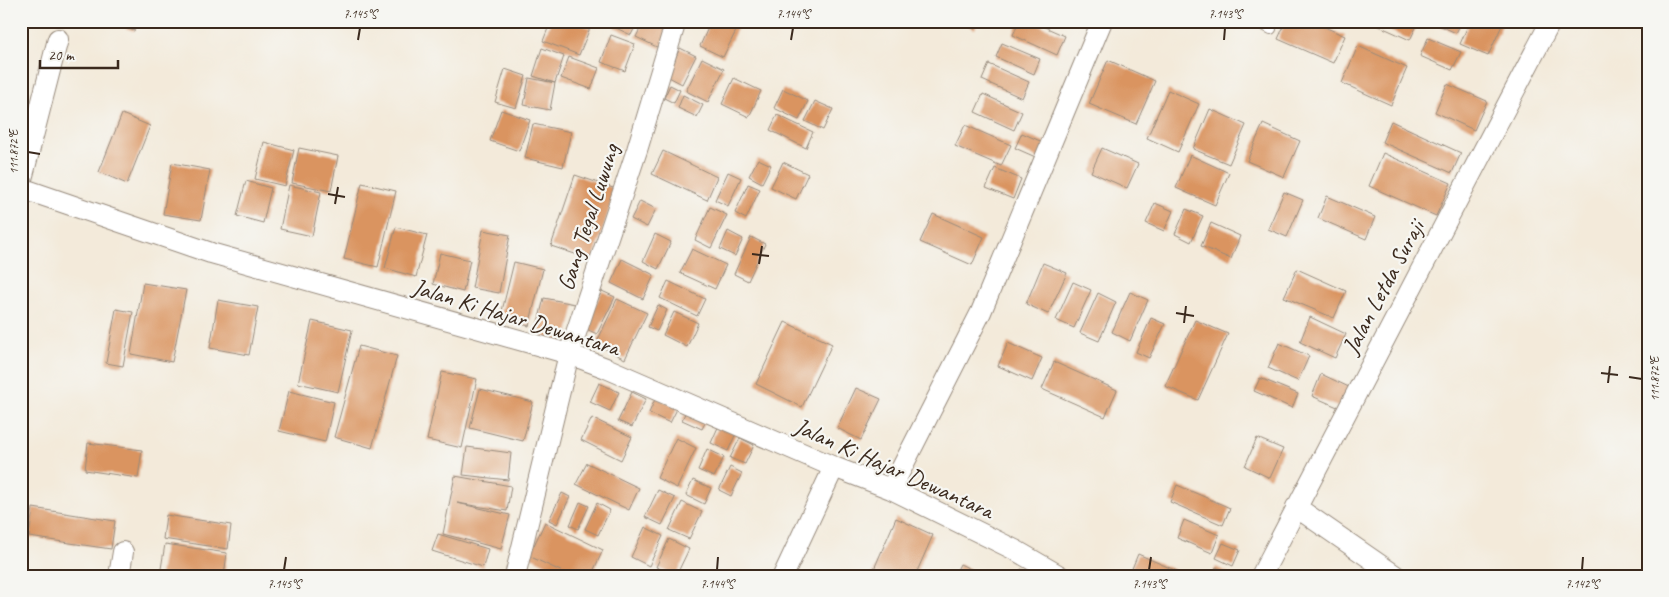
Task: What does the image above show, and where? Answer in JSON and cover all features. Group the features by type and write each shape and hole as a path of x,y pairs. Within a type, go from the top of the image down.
{"street":[{"name":"Gang Tegal Luwung","path":"515,576 569,354 638,150 676,21"},
{"path":"891,489 981,312 1102,21"},
{"name":"Jalan Letda Suraji","path":"1261,576 1551,21"},
{"path":"21,183 58,39"},
{"name":"Jalan Ki Hajar Dewantara","path":"21,188 211,252 569,354 834,467 891,489 1015,550 1060,576"},
{"path":"783,576 834,467"},
{"path":"1296,507 1396,576"},
{"path":"120,576 123,552"}],"lane":[{"path":"1256,21 1271,29"}],"building":[{"path":"105,21 137,21 134,31"},
{"path":"551,21 572,21 590,28 579,55 543,41"},
{"path":"616,21 638,21 631,35 614,27"},
{"path":"644,21 674,21 661,49 636,37"},
{"path":"711,21 731,21 739,25 723,57 700,46"},
{"path":"958,21 978,21 975,29"},
{"path":"1019,21 1031,21 1065,36 1057,55 1013,35"},
{"path":"1286,21 1311,21 1345,36 1333,63 1278,39"},
{"path":"1368,21 1419,21 1410,40"},
{"path":"1430,21 1462,21 1456,33"},
{"path":"1470,21 1499,21 1503,23 1488,56 1460,44"},
{"path":"611,35 635,44 625,71 601,62"},
{"path":"1428,38 1461,52 1452,70 1420,56"},
{"path":"1002,43 1040,59 1034,74 996,57"},
{"path":"1358,46 1407,68 1391,105 1342,83"},
{"path":"542,48 564,56 555,83 533,76"},
{"path":"680,48 696,56 682,84 667,76"},
{"path":"569,57 599,68 591,89 561,78"},
{"path":"702,58 724,69 708,102 686,91"},
{"path":"1108,60 1155,81 1136,124 1089,104"},
{"path":"989,64 1029,82 1022,98 982,80"},
{"path":"505,69 526,76 516,108 495,102"},
{"path":"529,78 555,83 550,110 524,105"},
{"path":"734,78 761,91 749,117 722,104"},
{"path":"1447,84 1487,101 1474,130 1435,112"},
{"path":"670,85 680,90 674,103 664,98"},
{"path":"783,89 808,101 799,120 774,108"},
{"path":"1168,90 1199,104 1178,152 1147,138"},
{"path":"983,94 1022,112 1014,130 975,112"},
{"path":"683,95 703,105 697,117 678,108"},
{"path":"815,101 833,109 823,130 805,121"},
{"path":"1210,109 1246,125 1229,164 1193,149"},
{"path":"501,110 530,120 519,151 490,141"},
{"path":"122,114 150,126 127,184 99,172"},
{"path":"777,115 813,132 806,148 770,130"},
{"path":"1391,121 1461,153 1452,173 1382,142"},
{"path":"533,124 571,132 563,167 525,158"},
{"path":"1263,124 1300,141 1284,177 1247,161"},
{"path":"965,125 1011,145 1001,166 955,146"},
{"path":"1022,133 1047,144 1040,159 1015,148"},
{"path":"264,142 294,150 285,186 255,179"},
{"path":"299,148 338,156 331,191 292,183"},
{"path":"1102,148 1138,164 1127,188 1091,172"},
{"path":"663,151 717,177 707,200 652,174"},
{"path":"1383,153 1451,183 1436,216 1369,186"},
{"path":"1190,155 1229,173 1215,205 1176,188"},
{"path":"758,159 771,165 762,183 749,176"},
{"path":"783,162 808,174 796,199 771,187"},
{"path":"172,163 210,170 201,220 163,214"},
{"path":"995,168 1021,179 1013,199 986,188"},
{"path":"728,172 741,178 728,206 715,200"},
{"path":"575,175 616,189 593,260 551,246"},
{"path":"246,181 271,188 263,223 237,216"},
{"path":"362,183 396,191 378,267 344,259"},
{"path":"748,184 760,189 746,219 735,213"},
{"path":"289,185 321,192 312,236 280,229"},
{"path":"1284,192 1303,200 1287,237 1268,229"},
{"path":"1327,196 1375,217 1366,239 1318,218"},
{"path":"640,201 656,209 647,227 631,219"},
{"path":"1155,203 1173,211 1164,231 1146,223"},
{"path":"710,207 727,215 711,248 695,240"},
{"path":"1186,209 1203,216 1191,242 1175,234"},
{"path":"933,214 984,237 972,265 920,242"},
{"path":"1211,223 1240,236 1231,259 1201,246"},
{"path":"396,227 427,235 416,277 385,268"},
{"path":"483,230 510,235 499,293 472,288"},
{"path":"728,231 743,239 735,256 720,249"},
{"path":"655,234 671,242 658,269 643,261"},
{"path":"751,237 765,244 748,281 734,274"},
{"path":"692,249 726,265 715,289 680,273"},
{"path":"440,253 470,260 463,292 433,284"},
{"path":"622,259 654,275 643,299 611,283"},
{"path":"514,262 543,269 529,326 500,319"},
{"path":"1043,263 1067,273 1048,314 1026,304"},
{"path":"1297,269 1346,291 1334,318 1284,297"},
{"path":"668,281 705,299 697,316 660,298"},
{"path":"1073,282 1091,290 1074,328 1056,320"},
{"path":"143,283 186,290 172,362 131,354"},
{"path":"602,291 615,297 597,334 584,328"},
{"path":"1130,292 1148,300 1130,341 1112,332"},
{"path":"1098,293 1116,302 1099,341 1080,333"},
{"path":"544,298 575,304 566,342 535,335"},
{"path":"617,299 647,313 625,359 596,344"},
{"path":"218,300 258,307 249,355 210,348"},
{"path":"658,305 667,310 657,331 648,327"},
{"path":"116,309 133,312 123,366 106,363"},
{"path":"674,312 698,323 687,347 663,335"},
{"path":"1310,317 1346,334 1335,358 1300,342"},
{"path":"1151,318 1165,324 1149,358 1136,352"},
{"path":"1195,320 1228,334 1198,400 1165,386"},
{"path":"312,321 352,330 338,392 298,383"},
{"path":"785,322 832,344 802,407 756,384"},
{"path":"1008,343 1042,358 1032,381 998,366"},
{"path":"1279,343 1309,356 1298,381 1268,368"},
{"path":"359,346 397,356 372,448 334,437"},
{"path":"1054,362 1117,390 1105,417 1042,389"},
{"path":"442,372 477,379 462,448 427,440"},
{"path":"1321,374 1351,388 1342,409 1312,396"},
{"path":"1260,378 1298,394 1292,408 1254,391"},
{"path":"599,383 619,392 610,411 590,402"},
{"path":"856,388 881,399 861,440 837,428"},
{"path":"480,389 533,402 523,441 470,428"},
{"path":"289,391 334,402 325,442 279,431"},
{"path":"632,392 646,399 632,427 618,421"},
{"path":"656,397 678,407 670,423 649,413"},
{"path":"686,411 706,421 702,429 682,420"},
{"path":"592,418 632,437 621,460 581,440"},
{"path":"719,425 736,433 728,451 711,443"},
{"path":"676,438 696,448 677,488 657,478"},
{"path":"740,438 754,445 745,464 730,458"},
{"path":"1257,438 1283,449 1270,478 1245,466"},
{"path":"88,443 142,450 138,478 85,470"},
{"path":"467,447 511,453 508,480 463,475"},
{"path":"707,449 724,457 714,477 698,470"},
{"path":"587,463 639,488 629,510 576,484"},
{"path":"730,467 742,473 731,496 719,490"},
{"path":"455,476 511,486 507,511 457,503 510,515 501,549 443,534"},
{"path":"693,480 711,488 704,504 686,495"},
{"path":"1177,485 1230,508 1223,525 1170,502"},
{"path":"658,490 675,498 662,525 645,517"},
{"path":"562,493 570,497 557,524 549,520"},
{"path":"580,502 589,506 578,529 570,525"},
{"path":"682,502 702,512 689,539 669,530"},
{"path":"597,503 610,510 598,535 585,529"},
{"path":"33,508 115,521 111,549 29,537"},
{"path":"166,515 231,525 228,549 163,539"},
{"path":"896,518 933,535 915,576 871,576"},
{"path":"1184,520 1219,535 1212,553 1177,538"},
{"path":"545,522 603,550 591,576 571,576 529,556"},
{"path":"645,527 663,536 649,566 631,557"},
{"path":"438,534 488,549 483,567 432,551"},
{"path":"669,539 689,549 676,576 656,567"},
{"path":"1223,543 1240,550 1233,566 1216,558"},
{"path":"165,544 227,553 224,576 160,575"},
{"path":"1138,554 1179,572 1177,576 1141,576 1131,571"},
{"path":"960,564 985,576 954,576"},
{"path":"1216,567 1235,576 1212,576"},
{"path":"1021,569 1036,576 1018,576"}]}
